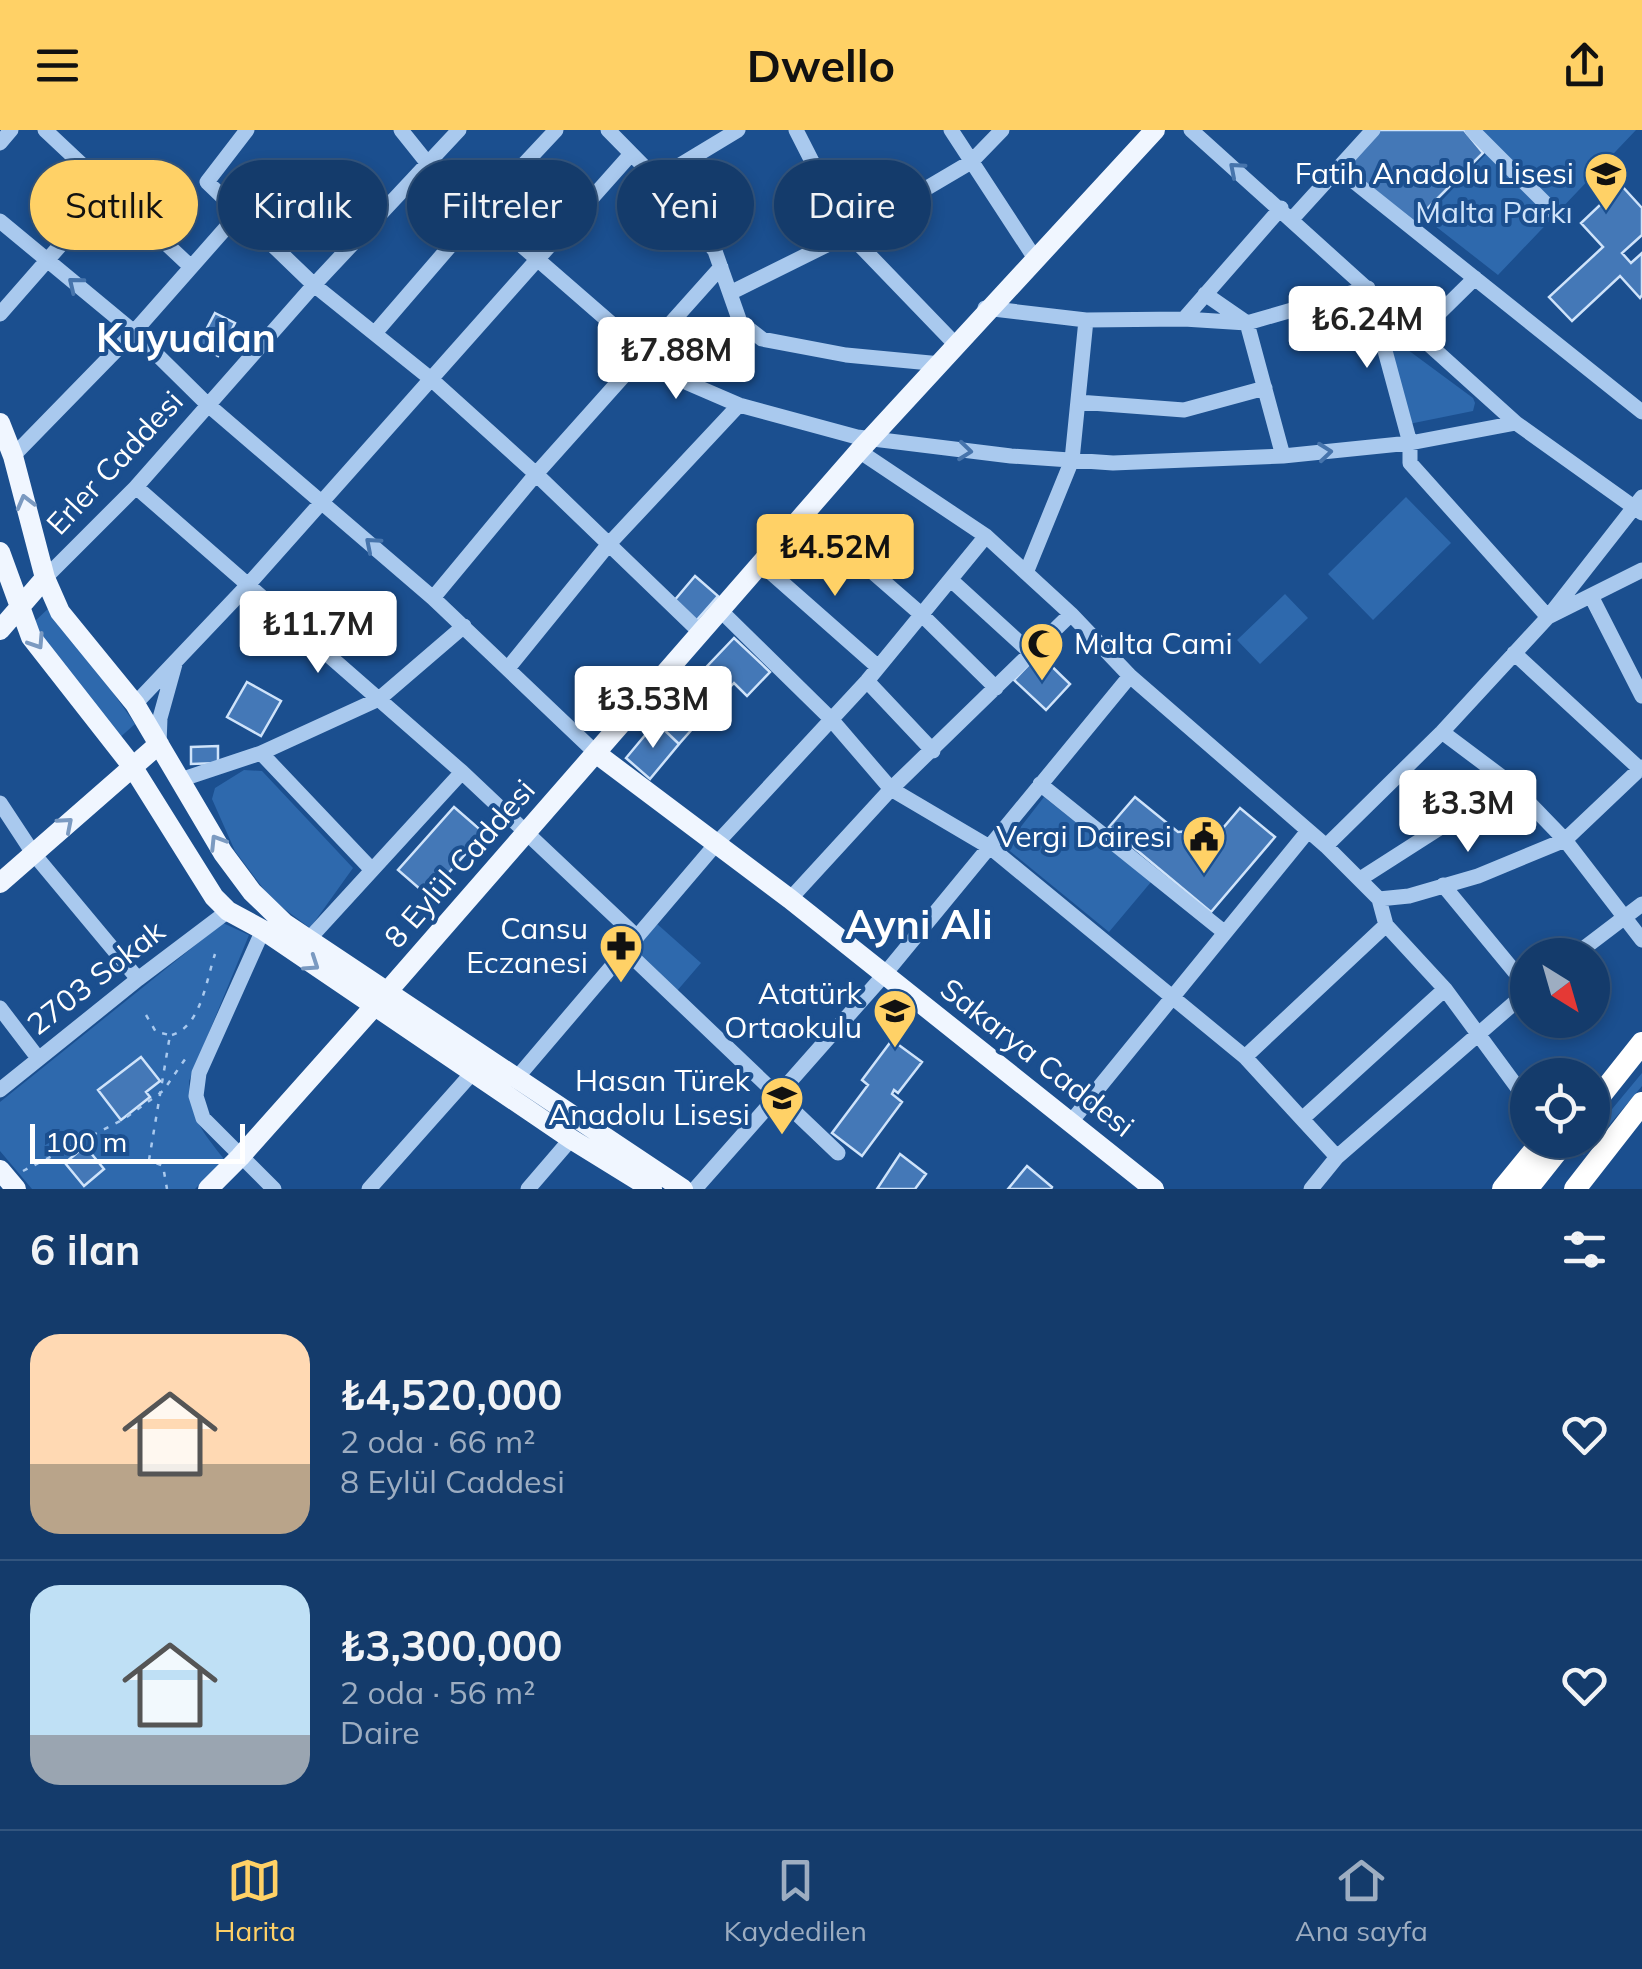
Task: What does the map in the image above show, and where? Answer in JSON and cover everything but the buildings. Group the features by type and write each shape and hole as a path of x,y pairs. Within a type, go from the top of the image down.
{"highway":[{"path":"1610,1070 1642,1042"},
{"path":"1610,1083 1642,1042"},
{"path":"1575,1189 1638,1109"},
{"path":"1589,1189 1638,1109"},
{"path":"1503,1189 1528,1158"},
{"path":"1527,1189 1552,1158"}],"main road":[{"path":"1033,255 1141,130"},
{"name":"8 Eylül Caddesi","path":"208,1189 697,630 720,611 861,443 1033,255 1155,130"},
{"path":"0,424 13,456 45,578 60,612 135,704 223,853 252,892 284,923 309,938 376,996 474,1071 652,1189"},
{"path":"697,630 861,443"},
{"path":"0,552 31,638 132,766 214,897 228,912 516,1080 683,1189"},
{"path":"0,630 45,578"},
{"path":"0,883 159,744"},
{"name":"Sakarya Caddesi","path":"593,751 790,899 1154,1189"},
{"path":"228,912 252,892"},
{"path":"198,1189 237,1154"}],"street":[{"path":"0,143 11,130"},
{"path":"44,130 75,160"},
{"path":"401,130 426,160"},
{"name":"Erler Caddesi","path":"432,160 458,130"},
{"path":"528,160 556,130"},
{"path":"608,130 638,160"},
{"path":"688,160 738,130"},
{"path":"796,130 811,160"},
{"path":"951,130 1033,255"},
{"path":"931,186 972,162 1002,130"},
{"path":"1191,130 1516,423 1639,505 1548,617 1442,732 1326,846"},
{"path":"1184,319 1286,213 1374,130"},
{"path":"1472,130 1558,216"},
{"path":"222,160 240,133"},
{"path":"135,704 248,585 632,154"},
{"path":"218,166 207,182 218,192"},
{"path":"1338,168 1642,412"},
{"name":"Erler Caddesi","path":"45,578 136,487 314,284 407,187"},
{"path":"0,222 134,332 207,404 433,598 593,751"},
{"path":"13,456 134,332 218,236"},
{"path":"0,314 57,250"},
{"path":"174,250 192,266"},
{"path":"279,250 536,474 697,630"},
{"path":"374,333 447,250"},
{"path":"528,250 644,352 688,383 740,405 861,443 1112,463 1283,456 1410,443 1516,423"},
{"path":"713,250 740,322 762,338 846,355 935,363"},
{"path":"730,293 817,250"},
{"path":"864,250 954,343"},
{"path":"433,598 536,474 721,267"},
{"path":"1418,334 1474,278"},
{"path":"985,308 1086,320 1247,323 1368,288"},
{"path":"1368,288 1410,443 1410,463 1548,617"},
{"path":"1205,294 1247,323 1283,456"},
{"path":"1026,573 1072,460 1086,320"},
{"path":"1078,402 1184,410 1265,388"},
{"path":"509,667 608,545 740,405"},
{"path":"861,443 986,536 1130,676 1326,846 1380,899 1386,926 1445,989 1510,1078"},
{"path":"136,487 462,772 637,937"},
{"path":"805,512 922,615 996,688"},
{"path":"516,1080 716,844 866,681 986,536"},
{"path":"761,564 878,667"},
{"path":"1548,617 1642,570"},
{"path":"950,580 1031,653"},
{"path":"1590,596 1642,696"},
{"path":"720,611 830,718 891,790 991,848 1245,1058 1337,1157"},
{"path":"790,899 891,790 1070,614"},
{"path":"180,780 261,753 379,699 464,626"},
{"path":"1380,899 1409,896 1478,876 1565,840 1641,768 1514,654"},
{"path":"159,744 160,718 176,660"},
{"path":"695,1189 884,975 1130,676"},
{"path":"866,681 933,751"},
{"path":"1442,732 1510,783 1565,840 1642,940"},
{"path":"261,753 372,870"},
{"path":"309,938 462,772"},
{"path":"1360,880 1510,783"},
{"path":"1040,784 1224,932"},
{"path":"0,803 34,852 138,979"},
{"path":"1070,1123 1308,831"},
{"path":"1443,885 1510,967"},
{"path":"1598,938 1642,904"},
{"name":"2703 Sokak","path":"0,1090 228,912"},
{"path":"1245,1058 1386,926"},
{"path":"262,930 199,1073 196,1096 203,1118 274,1189"},
{"path":"625,950 838,1154"},
{"path":"1302,1119 1445,989"},
{"path":"1311,1189 1337,1157 1510,1005"},
{"path":"0,1008 38,1058"},
{"path":"369,1189 474,1071"},
{"path":"528,1189 572,1139"}],"path":[{"path":"146,1015 156,1032 170,1035 183,1031 196,1014 215,954"},
{"path":"167,1189 163,1166 149,1160 170,1035"},
{"path":"8,1180 124,1119 163,1091 186,1054 207,1056"}],"green space":[{"name":"Malta Parkı","path":"1469,130 1636,130 1498,275 1425,218 1487,153"},
{"path":"1366,319 1473,398 1473,411 1404,425"},
{"path":"1406,497 1451,543 1373,620 1328,574"},
{"path":"1285,594 1308,618 1260,664 1237,640"},
{"path":"52,605 135,724 117,740 33,623"},
{"path":"244,770 262,771 353,868 310,928 271,899 235,851 212,799 215,788"},
{"path":"1044,797 1151,882 1109,932 1005,847"},
{"path":"223,923 249,935 189,1081 199,1123 224,1159 195,1189 32,1189 0,1151 0,1102"},
{"path":"656,923 701,963 676,992 635,953 639,942"},
{"path":"1642,1073 1642,1086 1610,1124 1610,1112"}],"place":[{"name":"Fatih Anadolu Lisesi","path":"1606,212"},
{"name":"Malta Cami","path":"1042,682"},
{"name":"Vergi Dairesi","path":"1204,875"},
{"name":"Cansu Eczanesi","path":"621,984"},
{"name":"Atatürk Ortaokulu","path":"895,1049"},
{"name":"Hasan Türek Anadolu Lisesi","path":"782,1136"}],"district":[{"name":"Kuyualan","path":"186,338"},
{"name":"Ayni Ali","path":"919,925"}]}
